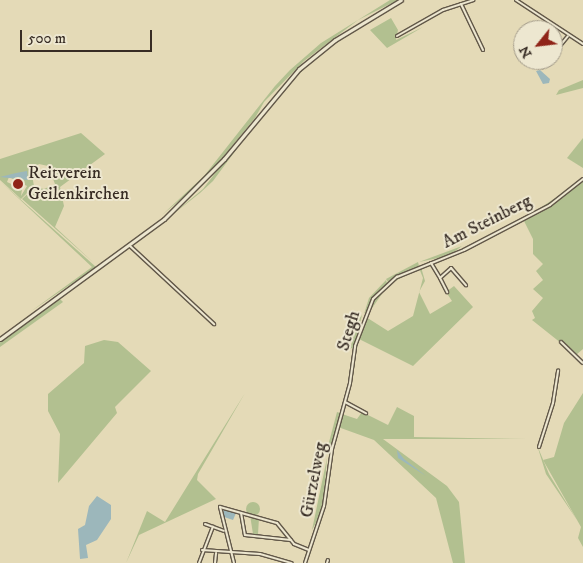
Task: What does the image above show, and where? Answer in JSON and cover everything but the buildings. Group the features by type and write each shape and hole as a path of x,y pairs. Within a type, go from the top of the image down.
{"main road":[{"path":"0,339 129,245 198,188 306,62 401,0"}],"street":[{"path":"397,36 461,4 473,0"},
{"path":"516,0 568,36 583,44"},
{"path":"461,4 483,50"},
{"path":"563,42 568,36"},
{"name":"Am Steinberg","path":"397,277 550,205 583,178"},
{"path":"129,245 214,324"},
{"path":"431,262 447,292"},
{"path":"440,278 451,268 466,285"},
{"name":"Stegh","path":"336,429 345,402 362,322 373,299 397,277"},
{"path":"561,342 583,363"},
{"path":"539,447 553,403 558,370"},
{"path":"345,402 366,413"},
{"name":"Gürzelweg","path":"306,563 324,506 336,429"},
{"path":"234,563 224,531 220,507 277,523 291,540 309,550"},
{"path":"241,513 245,535 291,540"},
{"path":"205,524 224,531"},
{"path":"199,563 202,550 213,527"},
{"path":"202,550 216,553 263,555 292,563"},
{"path":"215,563 216,553"}],"green space":[{"path":"390,0 398,0 358,20 304,61 264,102 255,118 206,178 162,215 204,176 275,86 290,70 321,43"},
{"path":"391,18 398,30 396,40 423,27 387,48 370,30"},
{"path":"308,65 273,100 213,181 167,219 203,189 278,91"},
{"path":"583,80 583,88 556,95 559,90"},
{"path":"81,133 105,154 60,187 64,206 55,227 95,264 22,199 35,187 44,189 55,184 48,166 39,164 31,170 34,186 21,199 0,180 0,159","holes":["9,177 27,186 21,196 22,189 7,182"]},
{"path":"583,138 583,168 567,158"},
{"path":"583,180 583,349 576,355 532,320 535,318 532,311 543,298 533,289 543,280 536,271 543,264 533,254 533,239 523,219"},
{"path":"0,181 96,267 34,313 77,280 30,312 92,267"},
{"path":"462,246 454,252 462,250 448,256 419,262"},
{"path":"418,262 419,266 388,282 386,279"},
{"path":"421,267 425,281 420,291 423,278 419,268 391,283 396,279"},
{"path":"386,280 387,283 364,314 369,298"},
{"path":"454,286 473,307 413,366 359,339 353,366 354,352 366,317 388,331 413,316 419,292 430,314 452,301 446,292"},
{"path":"386,288 366,317 377,296"},
{"path":"59,298 63,302 0,347 0,340"},
{"path":"362,315 354,347 350,349 358,320"},
{"path":"104,340 118,342 151,371 115,407 117,413 58,483 60,434 48,411 48,394 84,363 85,346"},
{"path":"245,393 198,474 197,480 216,499 139,535 126,563 147,511 165,522"},
{"path":"583,393 583,547 578,538 581,527 543,460 554,457 564,423"},
{"path":"397,407 414,416 414,437 527,439 383,439 447,486 459,502 465,563 453,563 436,498 374,440 338,427 342,414 357,419 362,412 388,425"},
{"path":"337,412 340,413 329,457 328,446"},
{"path":"537,445 549,474 577,520 546,474"},
{"path":"327,458 323,508 315,531 319,517 312,530"},
{"path":"253,502 258,504 260,509 258,514 253,516 248,514 246,509 248,504"},
{"path":"250,515 259,518 258,534 253,534"}],"water":[{"path":"540,70 550,79 549,83 543,84 536,71"},
{"path":"27,171 28,180 0,177 16,173"},
{"path":"397,450 404,459 426,476 398,458"},
{"path":"97,496 111,505 111,519 97,540 86,545 88,558 80,559 78,529 85,525 89,506"},
{"path":"223,510 236,513 233,520 224,517"}],"place":[{"name":"Reitverein Geilenkirchen","path":"18,184"}]}
